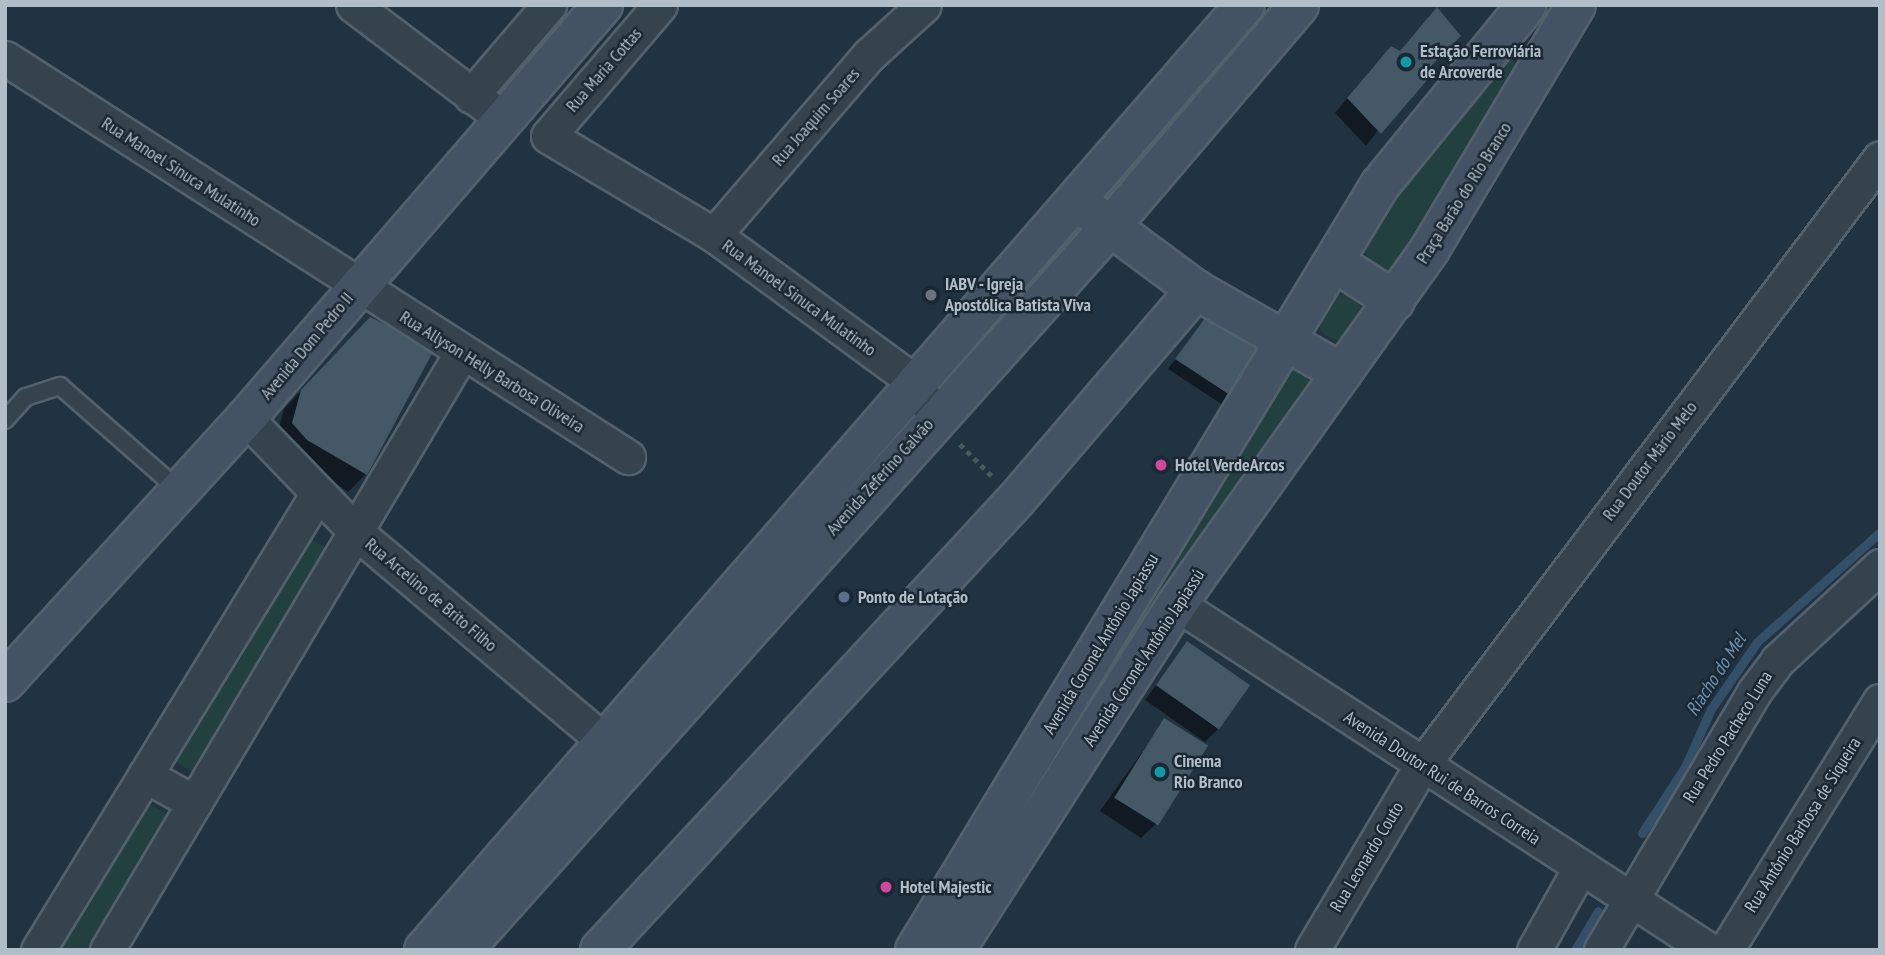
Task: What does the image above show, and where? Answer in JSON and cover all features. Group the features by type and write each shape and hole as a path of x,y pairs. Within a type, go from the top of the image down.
{"street":[{"path":"353,5 504,119"},
{"path":"471,96 549,5"},
{"name":"Avenida Dom Pedro II","path":"5,682 246,418 603,5"},
{"name":"Rua Maria Cottas","path":"548,135 660,5"},
{"name":"Rua Joaquim Soares","path":"714,235 869,55 924,5"},
{"name":"Avenida Zeferino Galvão","path":"463,950 614,750 916,383 1074,196 1245,5"},
{"name":"Avenida Zeferino Galvão","path":"424,950 934,417 1108,229 1298,5"},
{"path":"1287,339 1408,144 1527,5"},
{"name":"Praça Barão do Rio Branco","path":"1342,373 1395,301 1539,72 1576,5"},
{"path":"1496,39 1526,44 1539,72"},
{"name":"Rua Manoel Sinuca Mulatinho","path":"5,58 357,287"},
{"name":"Rua Manoel Sinuca Mulatinho","path":"548,135 714,235 916,383 934,417"},
{"name":"Rua Doutor Mário Melo","path":"1422,765 1880,158"},
{"path":"1074,196 1108,229 1196,290 1287,339 1342,373"},
{"path":"1336,263 1395,301"},
{"name":"Rua Allyson Helly Barbosa Oliveira","path":"357,287 628,457"},
{"path":"600,950 1016,500 1196,290"},
{"name":"Avenida Coronel Antônio Japiassu","path":"915,950 952,933 1287,339"},
{"path":"107,950 357,533 462,352"},
{"name":"Avenida Coronel Antônio Japiassú","path":"952,933 1177,604 1342,373"},
{"name":"Rua Arcelino de Brito Filho","path":"246,418 357,533 614,750"},
{"path":"38,950 318,493"},
{"name":"Rua Pedro Pacheco Luna","path":"1601,950 1754,691 1795,643 1880,566"},
{"name":"Avenida Doutor Rui de Barros Correia","path":"1177,604 1709,950"},
{"name":"Rua Antônio Barbosa de Siqueira","path":"1726,950 1880,701"},
{"name":"Rua Leonardo Couto","path":"1312,950 1422,765"},
{"path":"145,775 195,803"},
{"path":"1534,950 1580,868"}],"lane":[{"path":"5,420 26,397 60,386 180,491"}],"path":[{"path":"934,417 1016,500"}],"green space":[{"path":"1511,58 1524,71 1405,268 1386,272 1368,265 1363,233 1492,61"},
{"path":"1340,294 1349,295 1356,301 1362,308 1362,326 1356,333 1349,339 1340,340 1331,339 1324,333 1318,326 1317,317 1318,308 1324,301 1331,295"},
{"path":"1284,367 1303,367 1309,382 963,907"},
{"path":"308,537 333,552 198,776 174,761"},
{"path":"146,803 173,817 94,950 56,950"}],"building":[{"name":"Estação Ferroviária de Arcoverde","path":"1437,7 1461,36 1423,74 1429,78 1381,134 1347,98 1391,46 1400,51"},
{"path":"370,317 435,348 367,475 307,440 292,423 301,390"},
{"path":"1205,318 1258,346 1259,357 1233,397 1175,359"},
{"path":"1187,641 1250,685 1219,729 1156,685"},
{"name":"Cinema Rio Branco","path":"1164,718 1208,746 1158,825 1114,798"}],"waterway":[{"name":"Riacho do Mel","path":"1642,833 1685,767 1711,709 1757,642 1880,532"},
{"name":"Riacho do Mel","path":"1575,950 1598,911"}],"place":[{"name":"Estação Ferroviária de Arcoverde","path":"1406,62"},
{"name":"IABV - Igreja Apostólica Batista Viva","path":"931,295"},
{"name":"Hotel VerdeArcos","path":"1161,465"},
{"name":"Ponto de Lotação","path":"844,597"},
{"name":"Cinema Rio Branco","path":"1160,772"},
{"name":"Hotel Majestic","path":"886,887"}]}
